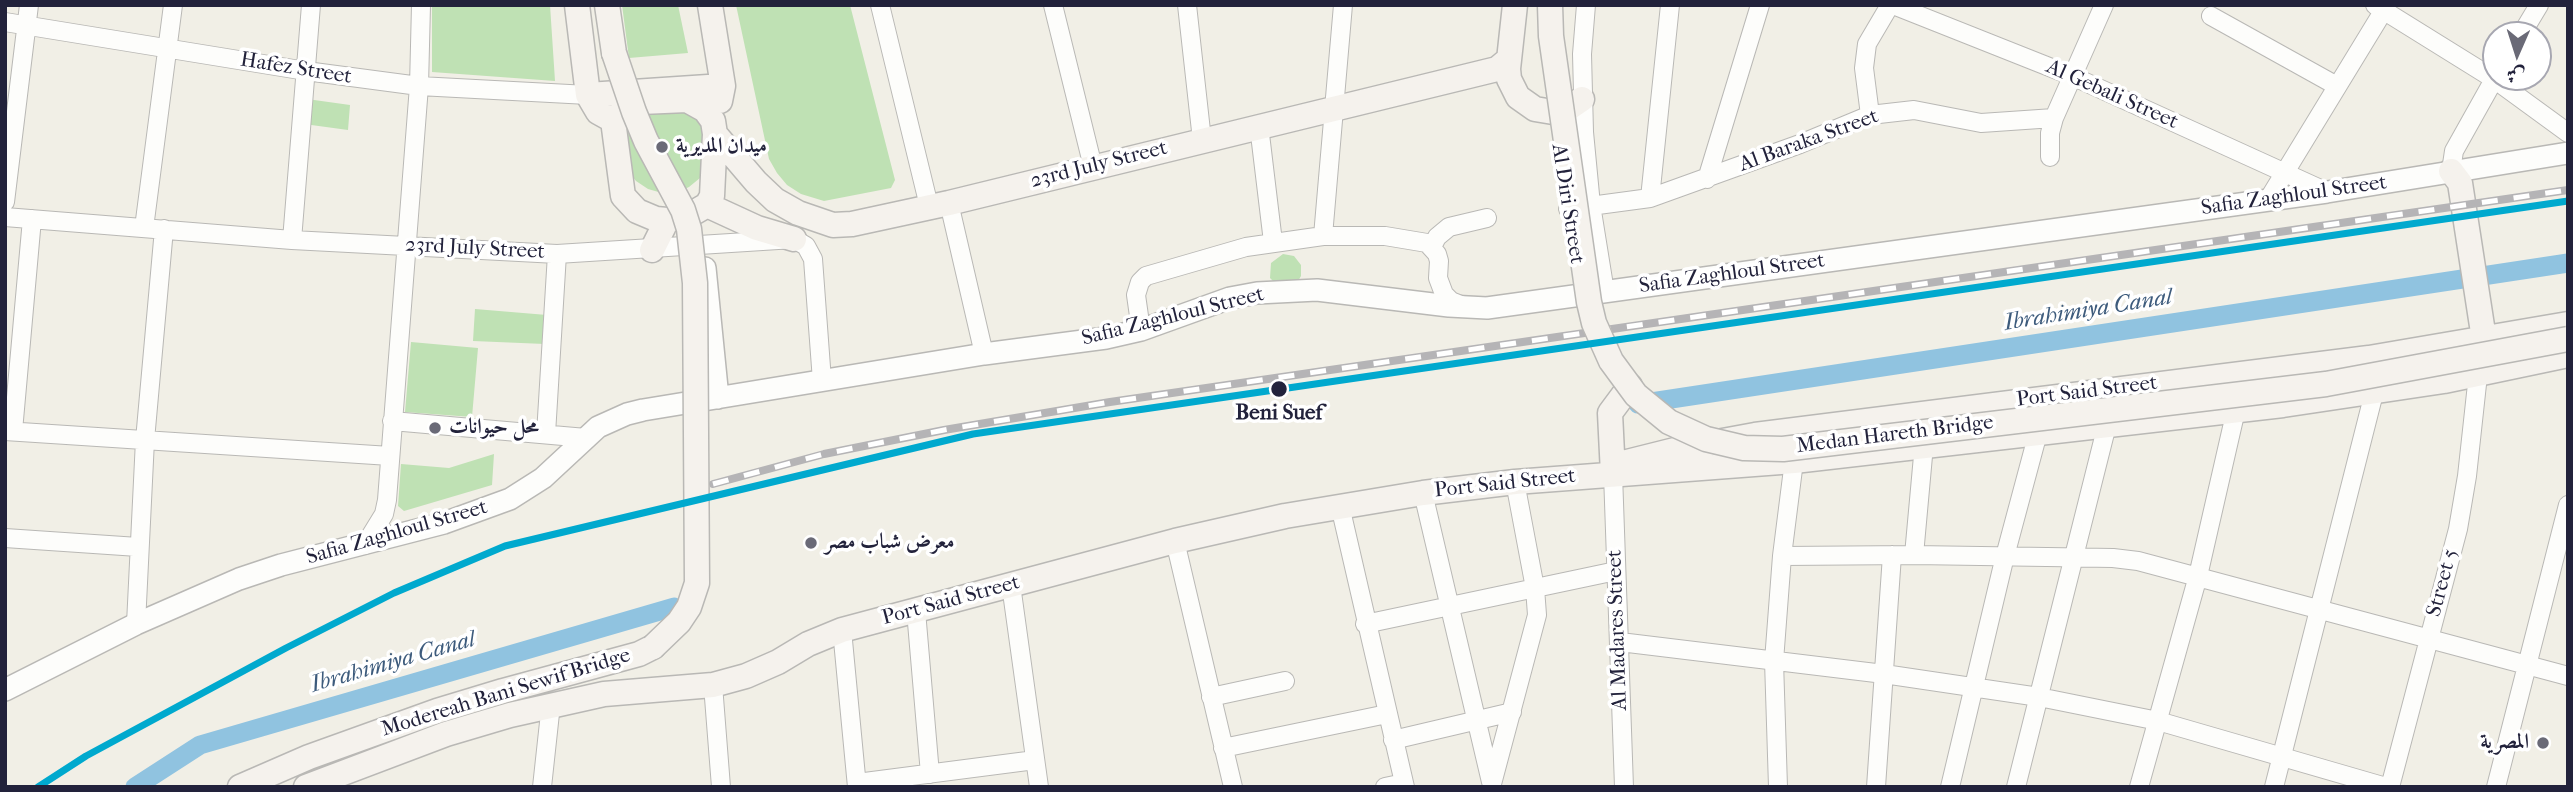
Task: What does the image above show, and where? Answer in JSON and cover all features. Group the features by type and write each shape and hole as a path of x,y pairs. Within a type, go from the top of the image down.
{"main road":[{"path":"577,5 588,95 592,106 598,112 616,122"},
{"name":"Modereah Bani Sewif Bridge","path":"240,787 309,758 438,711 639,654 653,647 679,622 689,607 697,583 695,283 689,229 683,210 634,112 614,53 607,5"},
{"path":"652,250 688,214 712,196 714,128 723,86 710,5"},
{"path":"1516,5 1509,79 1518,97 1535,109 1553,112 1566,110 1582,99"},
{"name":"Medan Hareth Bridge","path":"1550,5 1551,36 1589,302 1598,333 1611,362 1636,396 1669,422 1706,439 1744,448 1783,449 2326,384 2568,339"},
{"name":"23rd July Street","path":"714,128 775,200 810,218 833,225 852,224 1497,69 1509,59"},
{"path":"588,95 723,86"},
{"path":"714,128 705,110 687,100 633,104 626,108 616,122 615,139 623,196 637,211 656,219 688,214 757,228 794,239"},
{"path":"2451,171 2460,183 2484,339"},
{"name":"Port Said Street","path":"306,787 446,734 551,704 604,694 713,685 746,676 842,630 1175,541 1340,506 1515,482 1729,439 2040,397 2289,369 2568,324"},
{"name":"Port Said Street","path":"1612,462 1794,461 2374,393 2478,375 2568,355"},
{"path":"1612,462 1610,413 1630,386"},
{"path":"2038,433 2029,418 2030,410 2040,397"}],"street":[{"path":"5,202 29,5"},
{"path":"144,228 173,5"},
{"path":"292,240 311,5"},
{"path":"365,545 384,514 418,86 421,5"},
{"path":"880,5 984,354"},
{"path":"1052,5 1093,167"},
{"path":"1187,5 1202,140"},
{"path":"1323,236 1343,5"},
{"path":"1586,5 1582,99 1591,205 1605,292"},
{"path":"1650,198 1670,5"},
{"path":"1707,179 1760,5"},
{"path":"1870,115 1864,68 1867,44 1892,5"},
{"name":"Al Gebali Street","path":"1892,5 2072,76 2327,192"},
{"path":"2050,157 2050,133 2054,118 2104,5"},
{"path":"2529,21 2539,5"},
{"path":"2268,200 2382,7 2482,69"},
{"path":"2211,16 2337,86"},
{"name":"Hafez Street","path":"5,22 306,71 418,86 588,95"},
{"path":"2451,171 2454,151 2487,91"},
{"path":"2513,91 2568,133"},
{"name":"Al Baraka Street","path":"1568,209 1650,198 1800,144 1870,115 1914,110 1981,123 2054,118"},
{"name":"Al Diri Street","path":"1553,112 1581,295"},
{"path":"1259,126 1273,242"},
{"name":"Safia Zaghloul Street","path":"5,690 136,624 239,579 281,565 444,523 510,499 543,478 598,427 627,414 984,354 1105,338 1141,330 1230,298 1286,290 1351,293 1467,308 1487,308 2327,192 2568,153"},
{"path":"688,214 694,246 710,399"},
{"name":"23rd July Street","path":"5,217 292,240 556,254 794,239"},
{"path":"1432,247 1437,237 1449,227 1487,218"},
{"path":"32,219 9,431 390,456"},
{"path":"136,624 145,440 164,229"},
{"path":"1141,330 1136,295 1140,282 1146,276 1273,242 1323,236 1385,236 1422,240 1432,247 1439,261 1440,286 1451,301 1467,308"},
{"path":"794,239 806,246 813,259 822,382"},
{"path":"546,434 556,254"},
{"name":"Street 5","path":"2388,787 2463,503 2478,375"},
{"path":"2274,787 2374,393"},
{"path":"2139,787 2198,576 2236,410"},
{"path":"392,421 586,438"},
{"path":"2016,787 2108,425"},
{"path":"1950,787 2005,556 2038,433"},
{"path":"1914,555 1924,445"},
{"path":"1778,787 1774,661 1782,556 1794,461"},
{"name":"Al Madares Street","path":"1612,462 1623,787"},
{"path":"1492,785 1535,628 1535,588 1515,482"},
{"path":"1423,493 1492,785"},
{"path":"2496,787 2527,664 2560,568 2568,505"},
{"path":"1340,506 1404,785 1385,787"},
{"path":"5,538 138,547"},
{"path":"1175,541 1233,787"},
{"path":"1876,787 1892,555"},
{"path":"1782,556 2005,556 2138,561 2568,676"},
{"path":"1366,624 1616,571"},
{"path":"1011,585 1039,787"},
{"path":"916,611 930,774"},
{"path":"842,630 857,785 1035,760"},
{"path":"1620,642 2039,696 2158,721 2388,787"},
{"path":"1211,696 1285,681"},
{"path":"713,685 721,787"},
{"path":"542,787 551,704"},
{"path":"1393,740 1512,712"},
{"path":"1223,748 1387,714"},
{"path":"980,768 983,787"}],"green space":[{"path":"432,5 550,5 555,81 432,72"},
{"path":"622,5 678,5 688,53 629,58"},
{"path":"736,5 850,5 895,180 891,188 824,201 801,194 787,185 769,159"},
{"path":"307,99 350,105 348,130 304,124"},
{"path":"679,108 702,125 707,166 700,178 676,193 648,189 636,181 627,170 624,142 629,128 650,110"},
{"path":"1283,254 1294,256 1301,265 1298,281 1274,282 1270,278 1271,263"},
{"path":"475,309 547,315 545,344 473,341"},
{"path":"411,342 478,348 472,417 405,412"},
{"path":"494,454 492,485 404,511 398,506 401,464 449,468"}],"waterway":[{"name":"Ibrahimiya Canal","path":"1638,404 2568,263"},
{"name":"Ibrahimiya Canal","path":"135,787 200,745 674,607"}],"railway":[{"path":"713,484 824,454 944,430 1110,402 2568,190"}],"transit line":[{"path":"38,787 86,756 286,648 394,593 505,546 973,434 2568,201"}],"place":[{"name":"ميدان المديرية","path":"662,147"},
{"name":"Beni Suef","path":"1279,389"},
{"name":"محل حيوانات","path":"435,428"},
{"name":"معرض شباب مصر","path":"811,543"},
{"name":"المصرية","path":"2543,743"}]}
